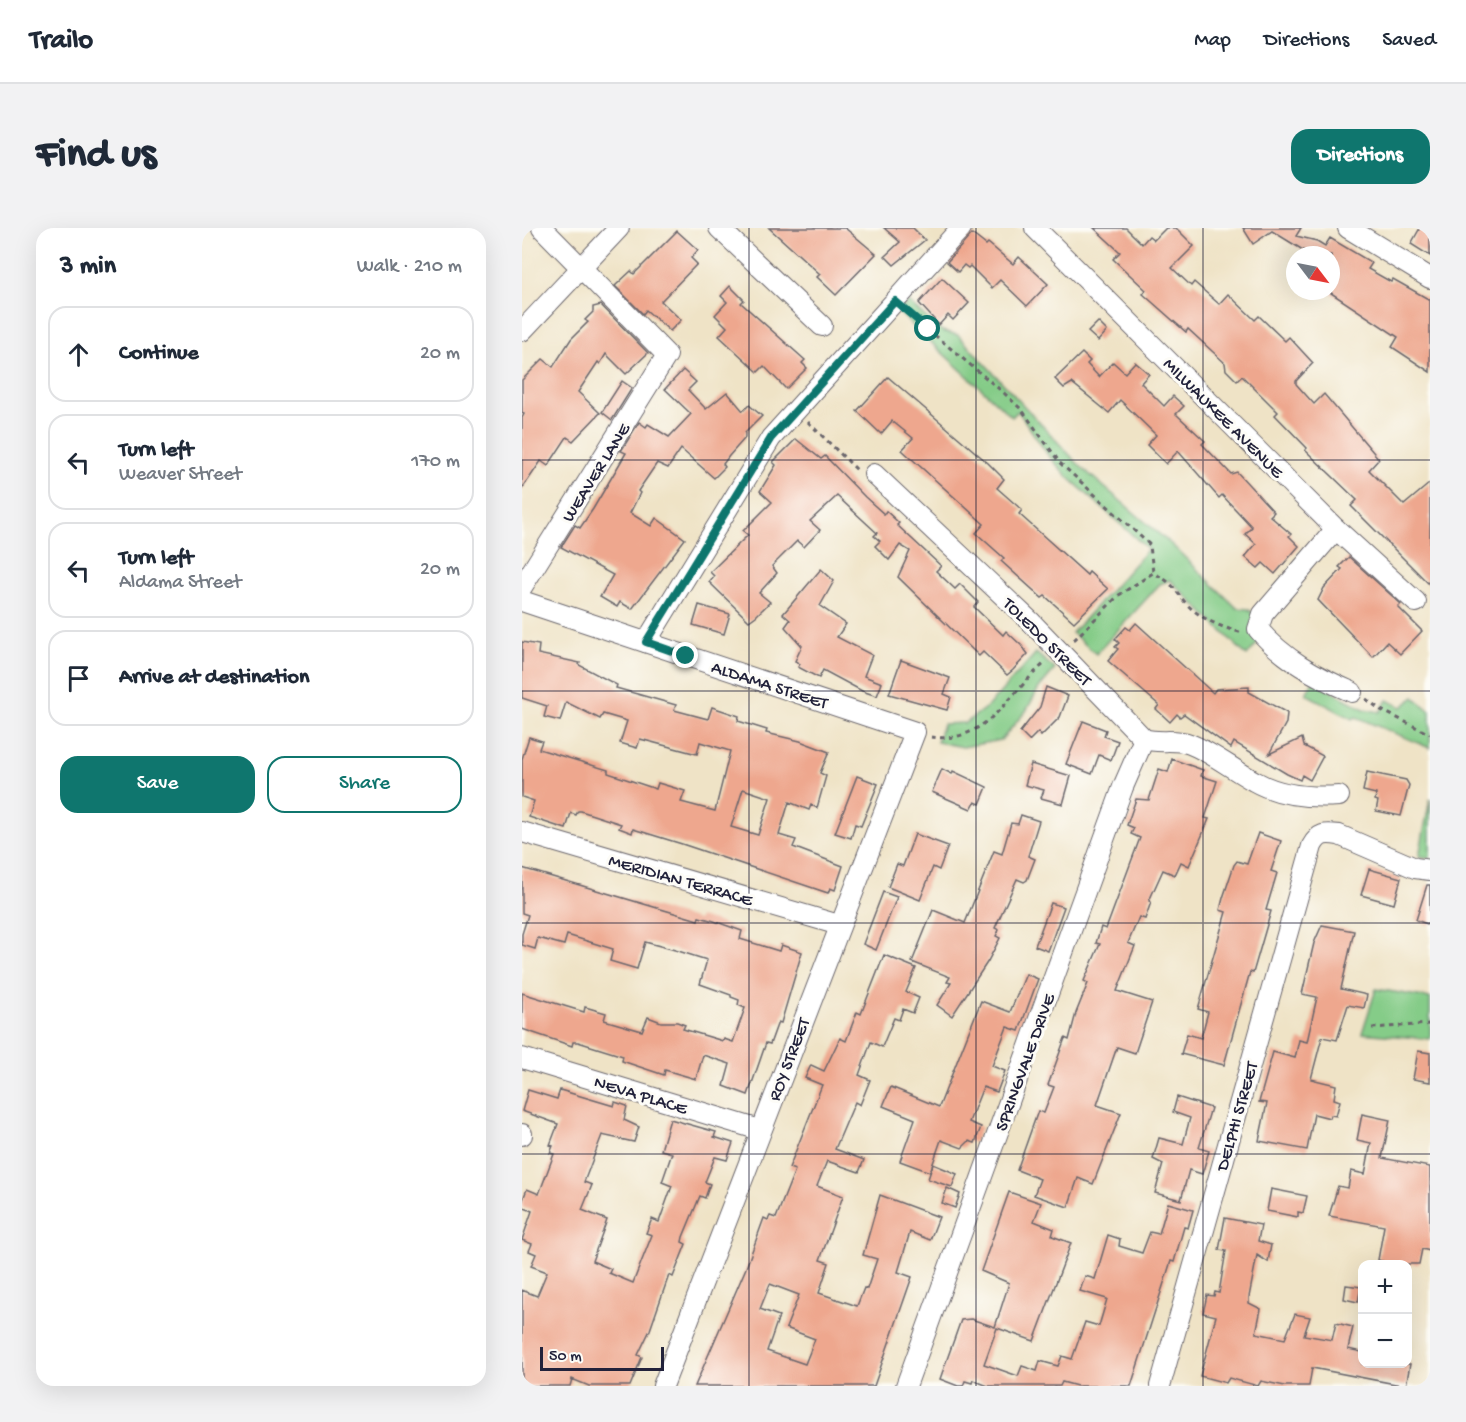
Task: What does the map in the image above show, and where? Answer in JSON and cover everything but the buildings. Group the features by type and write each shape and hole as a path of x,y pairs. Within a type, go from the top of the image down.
{"street":[{"path":"542,228 582,267"},
{"path":"522,331 619,228"},
{"path":"719,228 822,326"},
{"path":"646,642 771,438 961,228"},
{"name":"MILWAUKEE AVENUE","path":"1035,228 1336,529 1416,602"},
{"path":"1348,228 1430,278"},
{"name":"WEAVER LANE","path":"522,587 667,355 653,339 637,328 582,267"},
{"name":"TOLEDO STREET","path":"874,474 1060,652 1144,740"},
{"path":"1336,529 1263,614 1258,630 1270,644 1304,668 1352,692"},
{"name":"ALDAMA STREET","path":"522,601 915,732"},
{"name":"ROY STREET","path":"663,1386 915,732"},
{"path":"1144,740 1188,743 1221,759 1255,782 1276,790 1309,798 1339,796"},
{"name":"SPRINGVALE DRIVE","path":"906,1386 1119,798 1144,740"},
{"name":"MERIDIAN TERRACE","path":"522,832 839,925"},
{"name":"DELPHI STREET","path":"1160,1386 1312,846 1317,837 1326,833 1339,836 1415,868 1430,870"},
{"name":"NEVA PLACE","path":"522,1058 760,1130"}],"path":[{"path":"895,301 1022,410 1060,463 1150,545 1153,573"},
{"path":"795,409 863,476 874,474"},
{"path":"1153,573 1175,585 1184,601 1197,613 1214,623 1245,633 1258,630"},
{"path":"915,732 948,739 985,724 1033,674 1060,652 1119,596 1153,573"},
{"path":"1352,692 1430,734"},
{"path":"1372,1028 1430,1024"}],"green space":[{"path":"908,302 942,331 958,335 1081,467 1172,545 1237,608 1248,609 1254,614 1260,640 1247,656 1170,580 1160,584 1096,654 1072,633 1148,549 1069,478 1048,455 1018,411 1012,417 898,312"},
{"path":"1036,653 1055,669 1039,688 1026,711 1001,740 963,747 937,742 943,724 965,723 988,706"},
{"path":"1313,681 1364,709 1380,712 1387,700 1402,707 1414,697 1430,711 1430,748 1356,717 1352,719 1306,694"},
{"path":"1430,799 1430,858 1419,856"},
{"path":"1376,989 1430,998 1430,1039 1362,1033"}],"route":[{"path":"686,656 646,642 771,438 895,301 928,329"}]}
